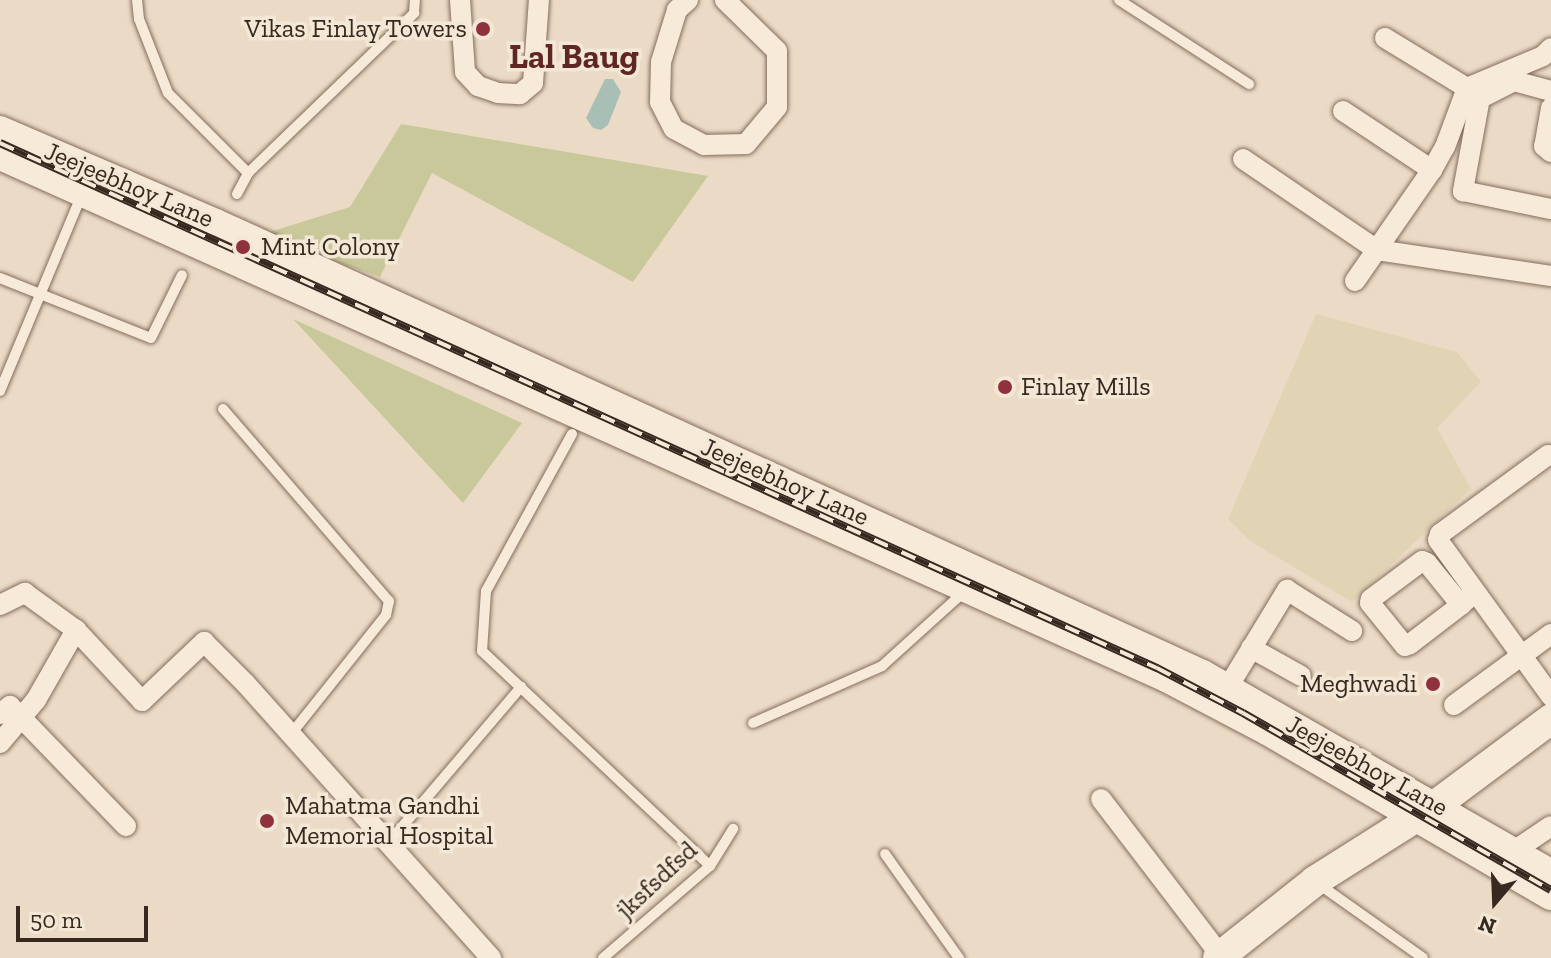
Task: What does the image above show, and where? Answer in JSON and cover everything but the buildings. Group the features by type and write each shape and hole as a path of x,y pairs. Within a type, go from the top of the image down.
{"main road":[{"path":"1219,957 1315,881 1426,812 1551,719"}],"street":[{"path":"460,0 465,72 478,86 488,90 520,94 533,83 539,0"},
{"path":"688,0 677,10 661,62 660,102 674,129 704,145 746,144 777,107 777,51 725,0"},
{"path":"1385,38 1467,88"},
{"path":"1355,281 1432,170 1445,147 1467,88 1543,56 1551,48"},
{"path":"1551,91 1514,81 1480,98 1463,191 1551,209"},
{"path":"1551,108 1544,146 1551,152"},
{"path":"1343,111 1432,170"},
{"name":"Jeejeebhoy Lane","path":"0,129 80,184 216,222 417,315 826,514 1228,687 1252,713 1505,858 1551,897"},
{"path":"0,157 80,184 405,340 826,514 966,590 1166,679 1252,713"},
{"path":"1243,159 1377,250 1551,276"},
{"path":"405,340 417,315"},
{"path":"1468,599 1439,544 1440,534 1548,455"},
{"path":"1468,599 1405,646 1370,603 1422,561 1427,563 1468,599 1520,656 1551,696"},
{"path":"1228,687 1287,590 1352,631"},
{"path":"0,605 25,593 76,630 142,701 204,642 291,734 491,958"},
{"path":"0,743 36,700 76,630"},
{"path":"1454,705 1551,634"},
{"path":"1251,648 1301,676"},
{"path":"0,714 10,706 126,826"},
{"path":"1101,799 1219,957"},
{"path":"1505,858 1551,826"},
{"name":"Jeejeebhoy Lane","path":"1505,858 1551,872"}],"lane":[{"path":"137,0 139,19 168,93 248,173"},
{"path":"237,194 248,173 414,13 415,0"},
{"path":"1119,0 1249,84"},
{"path":"0,391 80,184"},
{"path":"0,278 151,338 182,275"},
{"path":"223,409 389,601 386,615 291,734"},
{"path":"572,434 486,591 482,651 710,866"},
{"path":"753,723 882,666 966,590"},
{"path":"389,842 521,687"},
{"name":"jksfsdfsd","path":"603,958 710,866 733,829"},
{"path":"885,854 959,958"},
{"path":"1315,881 1423,958"}],"shaded area":[{"path":"605,79 613,79 621,92 608,125 601,130 593,128 586,118"},
{"path":"1316,314 1457,352 1481,382 1437,428 1471,489 1352,602 1250,541 1228,519"}],"green space":[{"path":"401,124 708,176 633,282 432,173 380,277 260,235 350,207"},
{"path":"293,319 522,423 463,503"}],"railway":[{"path":"0,143 1157,668 1243,713 1551,890"}],"place":[{"name":"Vikas Finlay Towers","path":"483,29"},
{"name":"Mint Colony","path":"243,247"},
{"name":"Finlay Mills","path":"1005,387"},
{"name":"Meghwadi","path":"1433,684"},
{"name":"Mahatma Gandhi Memorial Hospital","path":"267,821"}],"district":[{"name":"Lal Baug","path":"574,57"}]}
